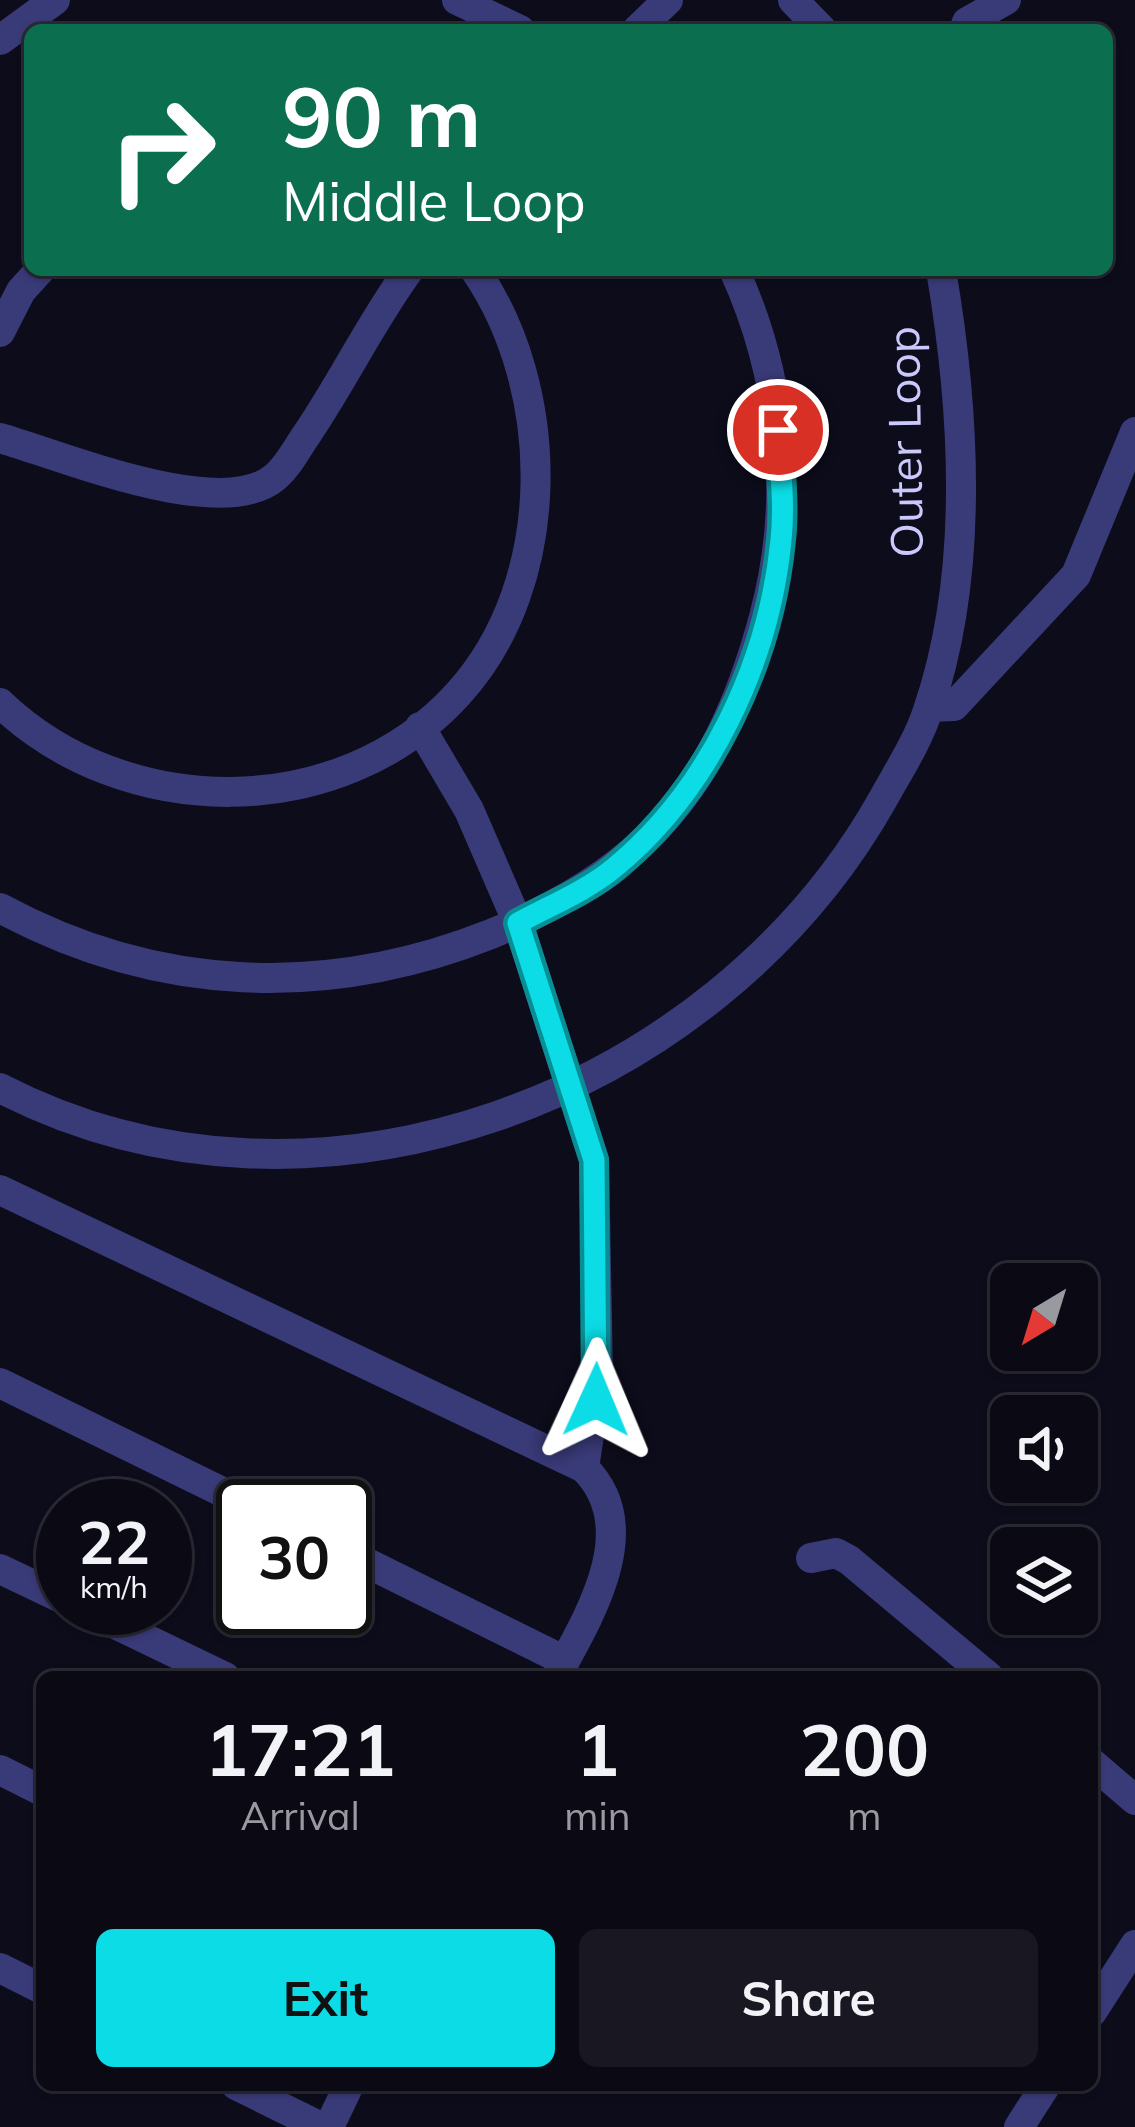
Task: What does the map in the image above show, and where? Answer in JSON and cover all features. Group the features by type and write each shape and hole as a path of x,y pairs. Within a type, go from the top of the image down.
{"street":[{"path":"0,40 55,0"},
{"path":"458,0 508,24"},
{"path":"643,24 668,0"},
{"path":"793,0 816,24"},
{"path":"958,17 1006,0"},
{"path":"0,332 21,291 35,276"},
{"path":"0,438 175,489 235,494 261,487 279,475 405,276"},
{"path":"0,703 56,748 112,774 206,794 245,793 322,776 360,762 420,727 455,698 492,647 518,583 533,509 530,403 516,341 478,276"},
{"path":"0,908 34,927 148,967 258,980 376,971 518,923 610,872 649,837 702,768 746,679 777,571 782,498 767,363 736,276"},
{"name":"Outer Loop","path":"0,1088 56,1114 133,1140 208,1153 296,1157 438,1135 571,1087 704,1006 789,932 866,830 930,707 956,561 960,490 953,339 942,276"},
{"path":"930,707 954,706 1076,575 1135,432"},
{"path":"420,727 469,810 518,923 594,1160 598,1376 584,1468"},
{"path":"0,1190 584,1468 609,1500 613,1542 561,1669 372,1567"},
{"path":"0,1383 216,1489"},
{"path":"811,1558 836,1553 849,1560 982,1671"},
{"path":"0,1569 36,1586"},
{"path":"138,1635 213,1671"},
{"path":"1098,1768 1135,1799"},
{"path":"0,1770 36,1788"},
{"path":"1098,2003 1135,1945"},
{"path":"0,1968 36,1986"},
{"path":"249,2091 325,2127 346,2091"},
{"path":"1019,2127 1042,2091"}],"route":[{"path":"596,1400 594,1160 518,923 610,872 649,837 678,803 727,726 746,679 777,571 782,537 778,430"}]}
